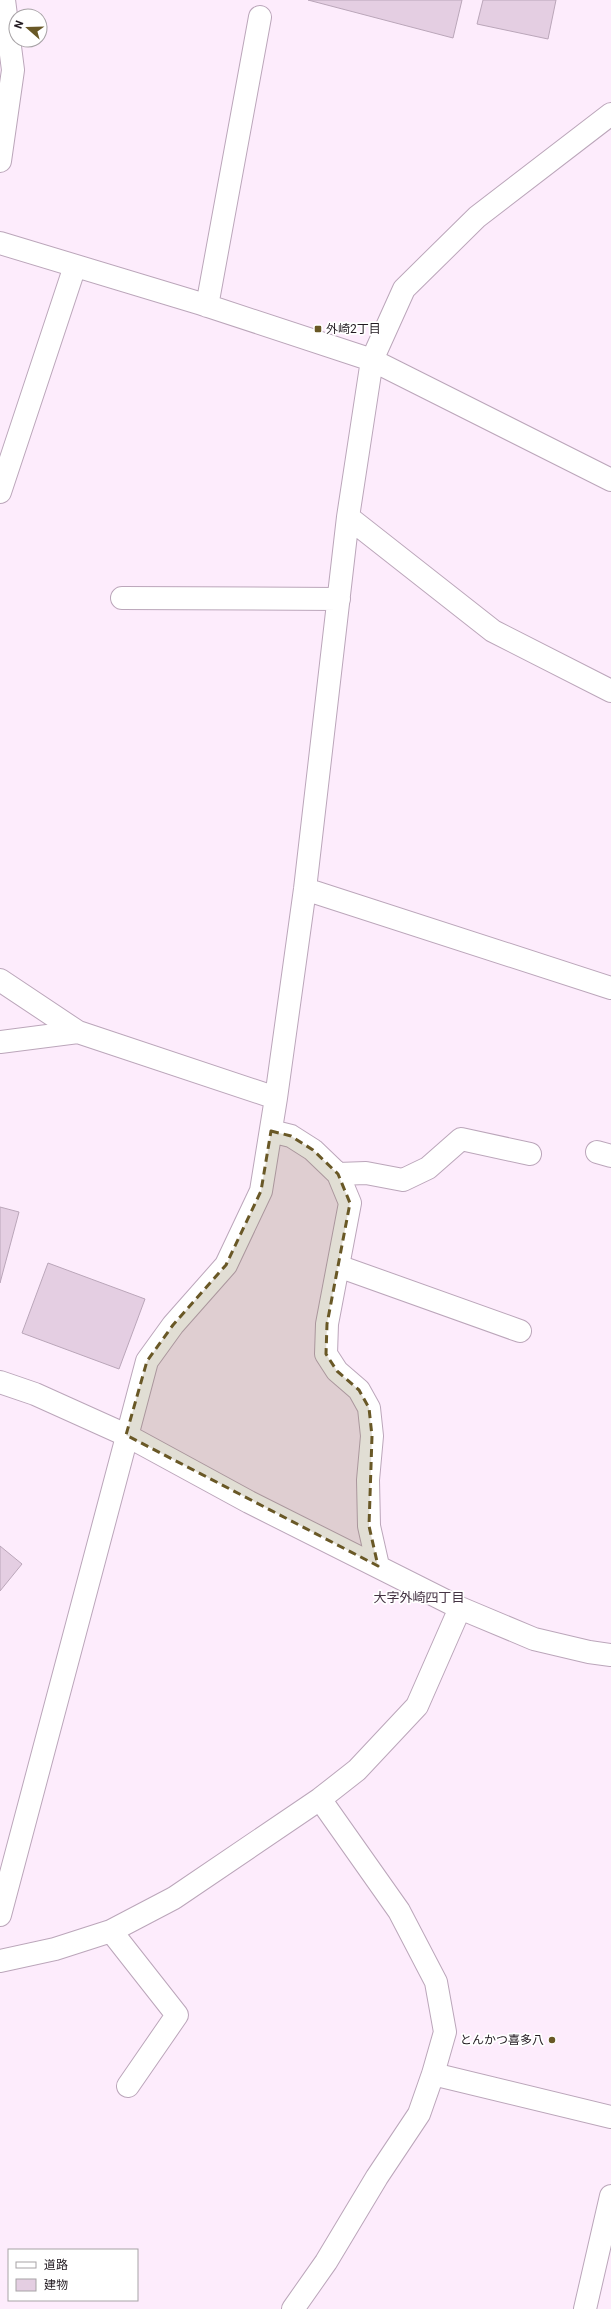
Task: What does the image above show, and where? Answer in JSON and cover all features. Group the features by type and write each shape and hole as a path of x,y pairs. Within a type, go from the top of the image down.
{"street":[{"path":"0,161 13,70 4,0"},
{"path":"207,306 260,17"},
{"path":"0,1915 147,1361 173,1325 226,1265 261,1190 276,1098 305,889 348,517 372,360 404,289 477,216 611,114"},
{"path":"0,243 207,306 372,360 611,480"},
{"path":"0,492 75,266"},
{"path":"348,517 493,631 611,691"},
{"path":"122,598 339,599"},
{"path":"305,889 611,988"},
{"path":"0,980 78,1032 276,1098"},
{"path":"0,1042 78,1032"},
{"path":"271,1131 291,1136 313,1150 338,1174 350,1203 327,1324 326,1354 337,1371 359,1390 369,1408 372,1436 368,1480 369,1526 378,1566"},
{"path":"338,1174 366,1173 403,1180 428,1168 461,1139 530,1154"},
{"path":"338,1266 520,1331"},
{"path":"0,1382 35,1394 126,1436 249,1502 460,1608 534,1640 589,1652 611,1654"},
{"path":"0,1961 55,1949 111,1931 174,1898 320,1799 357,1770 417,1706 460,1608"},
{"path":"293,2309 326,2262 377,2177 419,2114 433,2074 444,2032 436,1982 399,1911 320,1799"},
{"path":"111,1931 177,2015 128,2086"},
{"path":"433,2074 611,2117"},
{"path":"585,2309 611,2196"}],"highlighted area":[{"path":"271,1131 291,1136 313,1150 338,1174 350,1203 327,1324 326,1354 337,1371 359,1390 369,1408 372,1436 369,1526 378,1566 126,1435 147,1361 173,1325 226,1265 261,1191"}],"building":[{"path":"308,0 462,0 453,38"},
{"path":"483,0 556,0 548,39 477,24"},
{"path":"0,1207 19,1212 0,1283"},
{"path":"48,1263 145,1299 119,1369 22,1333"},
{"path":"0,1546 22,1564 0,1591"}],"place":[{"name":"外崎2丁目","path":"318,329"},
{"name":"とんかつ喜多八","path":"552,2040"}],"district":[{"name":"大字外崎四丁目","path":"419,1597"}]}
